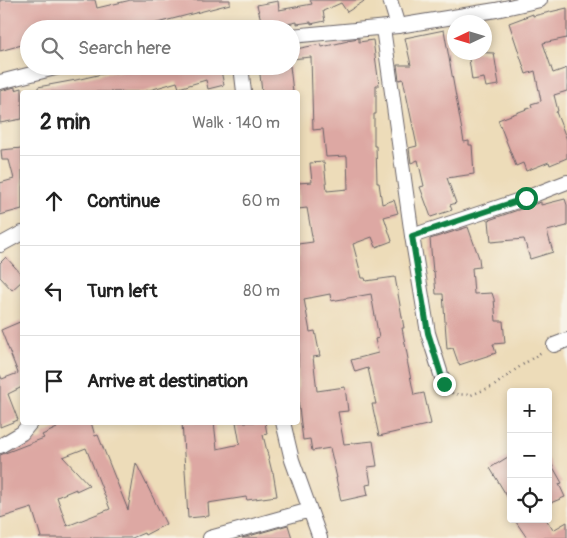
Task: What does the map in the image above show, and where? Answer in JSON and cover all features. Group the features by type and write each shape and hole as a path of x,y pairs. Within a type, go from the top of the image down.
{"street":[{"path":"390,0 398,26"},
{"path":"300,35 398,26 496,10 540,0"},
{"path":"383,28 412,236 428,333 444,384"},
{"path":"0,82 28,75"},
{"path":"242,75 244,90"},
{"path":"412,236 526,198 567,182"},
{"path":"0,245 20,234"},
{"path":"0,446 22,433 29,425"},
{"path":"283,425 292,460 320,538"},
{"path":"210,538 310,510"}],"path":[{"path":"444,384 453,394 471,394 494,386 515,370 560,342"}],"building":[{"path":"0,0 95,0 97,8 131,0 230,0 230,4 169,20 20,20 20,45 0,51"},
{"path":"310,0 366,0 347,12 341,3 323,11 325,21 311,24 311,22 300,24 300,20 261,20 257,5 278,1 279,10 312,4"},
{"path":"567,8 567,38 543,43 553,73 567,68 567,91 554,95 558,111 556,112 567,140 567,158 550,165 549,162 526,171 523,163 516,166 498,120 532,107 531,104 541,101 535,71 526,74 509,23 533,14 533,16"},
{"path":"444,30 447,60 449,60 464,142 469,141 469,145 472,145 474,174 447,178 456,203 450,205 452,210 431,217 420,187 424,186 418,160 411,163 409,148 417,146 403,79 399,80 397,65 411,65 405,38"},
{"path":"359,38 359,42 373,40 379,85 376,85 376,114 374,114 377,183 379,183 382,204 394,200 398,213 384,217 392,241 376,247 372,237 353,244 362,278 365,278 366,281 395,277 414,395 424,393 431,424 379,436 372,404 376,404 368,368 355,372 351,360 378,353 375,339 379,338 371,294 331,301 330,294 304,299 310,332 315,331 320,356 313,357 317,391 345,387 348,411 338,412 344,444 373,441 377,466 368,467 371,484 366,485 368,495 341,501 330,448 312,451 310,439 303,440 300,416 300,244 313,242 307,208 300,209 300,183 312,182 310,163 324,162 327,191 348,189 347,156 326,157 323,129 313,130 311,57 300,58 300,48 321,44 322,47"},
{"path":"492,53 494,53 499,85 486,87 484,78 472,80 469,60 492,60"},
{"path":"98,75 222,75 224,85 208,89 206,80 179,88 177,82 150,90 38,90 38,87"},
{"path":"260,75 291,75 293,90 262,90"},
{"path":"15,87 15,90 22,88 20,90 20,119 0,123 0,91"},
{"path":"20,148 20,210 0,215 0,183 14,179 9,160 2,160 1,150"},
{"path":"565,199 567,205 567,226 547,231 553,252 530,259 524,239 491,242 489,220 541,202 541,205"},
{"path":"468,227 479,258 480,267 472,268 474,294 492,293 496,321 503,321 505,343 493,344 496,353 459,365 453,348 447,349 443,294 436,294 430,239"},
{"path":"6,257 20,273 20,283 12,290 0,277 0,263"},
{"path":"20,322 20,388 8,394 18,420 0,427 0,375 2,379 18,373 1,330"},
{"path":"56,425 92,425 95,436 98,435 128,510 136,463 166,524 145,535 144,533 132,538 39,538 41,537 32,508 0,518 0,455 44,438 42,435 57,428","holes":["86,448 110,509 67,526 57,497 89,485 63,457"]},
{"path":"182,425 214,425 217,449 240,444 237,425 266,425 267,434 263,435 277,496 247,500 246,497 208,503 209,516 188,518"},
{"path":"507,457 507,496 490,468"},
{"path":"552,465 562,483 559,484 565,497 552,502"},
{"path":"567,522 567,538 527,538 517,523 549,523 553,530"},
{"path":"288,525 292,538 242,538"}],"route":[{"path":"444,384 428,333 412,236 526,198"}]}
